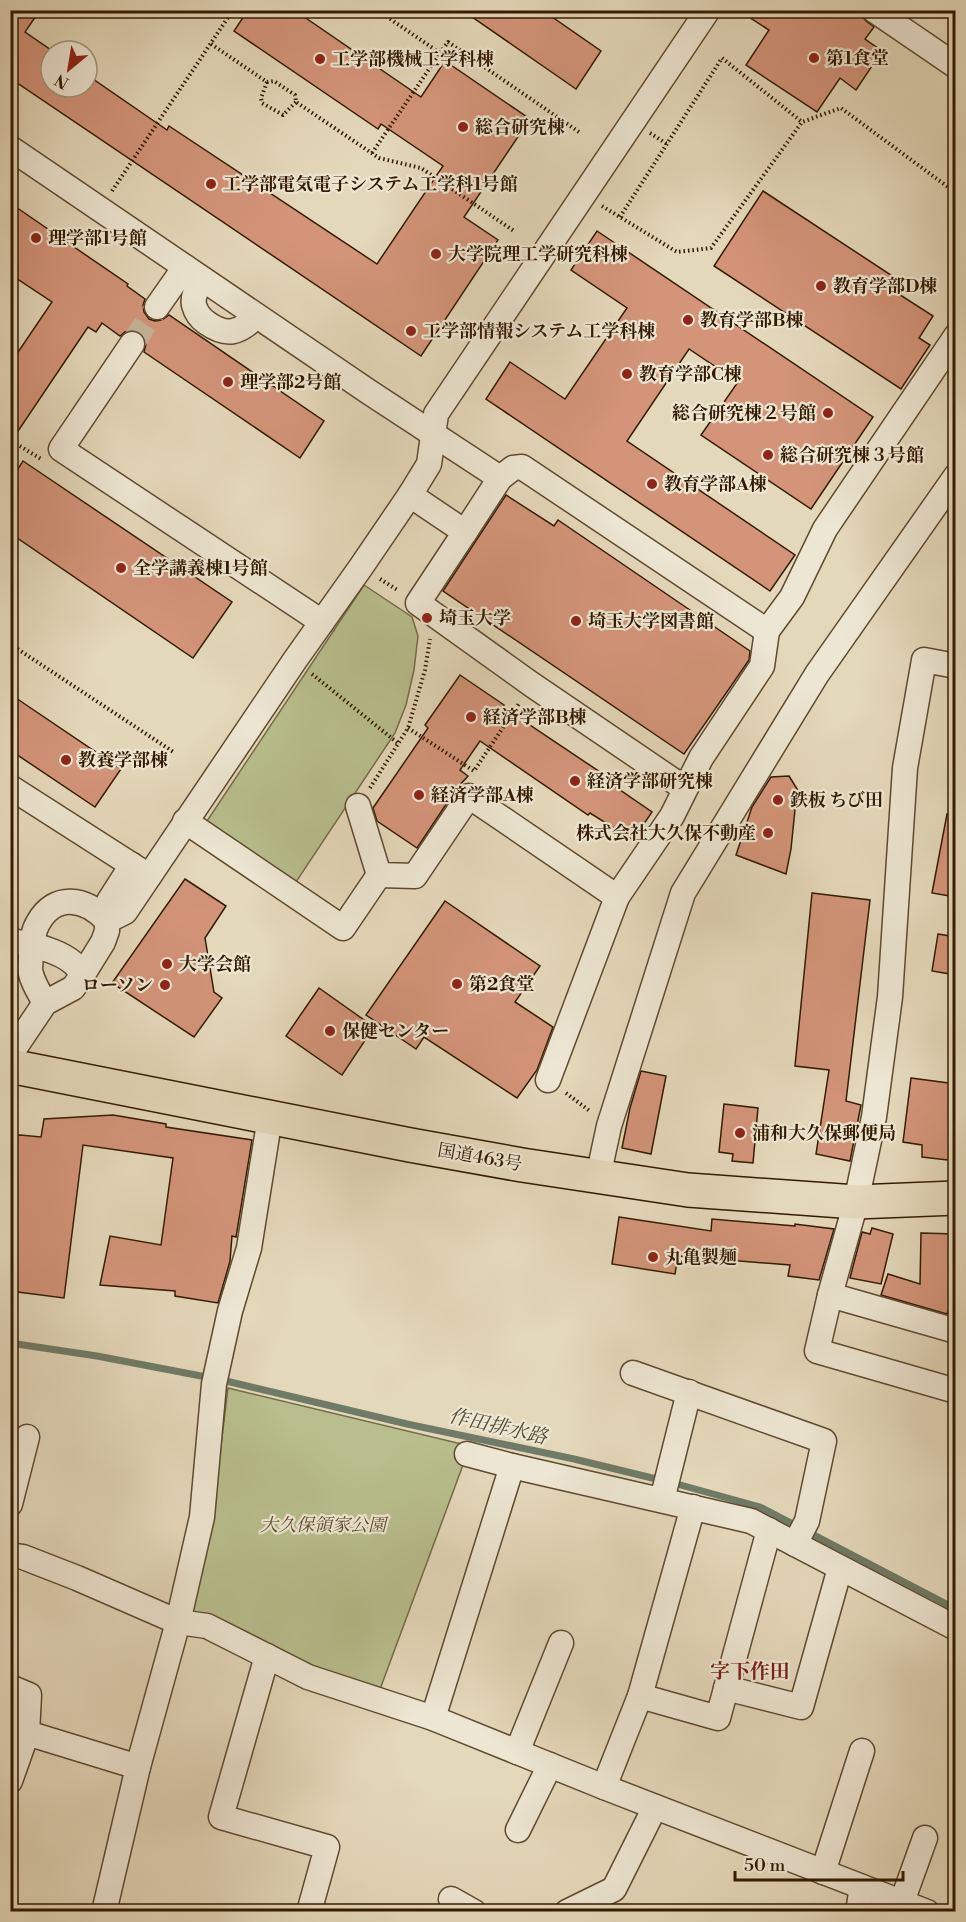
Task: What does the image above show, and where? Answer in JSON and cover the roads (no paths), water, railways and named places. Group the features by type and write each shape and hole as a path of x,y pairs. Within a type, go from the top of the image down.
{"highway":[{"name":"国道463号","path":"10,1066 410,1145 688,1190 856,1202 956,1198"}],"street":[{"path":"107,921 125,912 141,870 185,821 410,495 429,464 436,414 708,10"},
{"path":"874,10 956,66"},
{"path":"10,148 256,316 500,478"},
{"path":"194,273 196,290 194,304 200,319 219,331 234,332 248,325 256,316"},
{"path":"157,307 194,273"},
{"path":"548,1080 617,897 672,816 701,758 762,666 767,631 792,597 825,529 956,336"},
{"path":"132,344 61,448 322,622"},
{"path":"684,788 531,684 418,603 500,478 513,468 522,467 767,631"},
{"path":"598,1177 609,1126 683,893 817,674 956,476"},
{"path":"410,495 465,532"},
{"path":"956,666 924,660 905,768 890,997 874,1117 856,1202 817,1351 956,1391"},
{"path":"10,787 141,870"},
{"path":"379,874 415,876 469,796 617,897"},
{"path":"358,806 379,874"},
{"path":"185,821 343,928 379,874"},
{"path":"10,1055 45,1003 73,988 82,976 104,942 107,921 91,907 79,901 68,901 44,914 18,944"},
{"path":"18,944 45,1003"},
{"path":"18,944 51,951 75,964 82,976"},
{"path":"104,1911 138,1767 178,1622 202,1517 215,1379 230,1311 249,1248 270,1117"},
{"path":"830,1296 956,1331"},
{"path":"633,1373 824,1441 801,1533"},
{"path":"665,1488 689,1392"},
{"path":"10,1504 27,1437"},
{"path":"467,1454 512,1466 665,1488 693,1508 752,1521 769,1530 801,1533 840,1568 956,1628"},
{"path":"433,1718 512,1466"},
{"path":"604,1787 640,1696 693,1508"},
{"path":"640,1696 718,1718 769,1530"},
{"path":"10,1555 23,1557 77,1578 178,1622 207,1626 308,1677 433,1718 655,1807 927,1911"},
{"path":"726,1688 801,1707 840,1568"},
{"path":"517,1752 561,1643"},
{"path":"267,1656 221,1817 327,1847 309,1911"},
{"path":"10,1686 29,1695 27,1733 13,1766"},
{"path":"27,1733 138,1767"},
{"path":"823,1872 862,1751"},
{"path":"518,1830 550,1765"},
{"path":"567,1911 614,1888 655,1807"},
{"path":"902,1902 925,1838"},
{"path":"858,1911 862,1887"},
{"path":"452,1899 474,1911"}],"waterway":[{"name":"作田排水路","path":"10,1343 97,1356 222,1380 407,1424 574,1459 760,1507 956,1609"}],"tunnel":[{"path":"132,344 157,307"}],"place":[{"name":"第1食堂","path":"814,58"},
{"name":"工学部機械工学科棟","path":"320,59"},
{"name":"総合研究棟","path":"463,127"},
{"name":"工学部電気電子システム工学科1号館","path":"211,184"},
{"name":"理学部1号館","path":"36,238"},
{"name":"大学院理工学研究科棟","path":"436,254"},
{"name":"教育学部D棟","path":"821,286"},
{"name":"教育学部B棟","path":"688,320"},
{"name":"工学部情報システム工学科棟","path":"411,331"},
{"name":"教育学部C棟","path":"627,374"},
{"name":"理学部2号館","path":"228,382"},
{"name":"総合研究棟２号館","path":"828,413"},
{"name":"総合研究棟３号館","path":"768,455"},
{"name":"教育学部A棟","path":"652,484"},
{"name":"全学講義棟1号館","path":"121,568"},
{"name":"埼玉大学","path":"427,618"},
{"name":"埼玉大学図書館","path":"576,621"},
{"name":"経済学部B棟","path":"471,717"},
{"name":"教養学部棟","path":"66,760"},
{"name":"経済学部研究棟","path":"575,781"},
{"name":"経済学部A棟","path":"419,795"},
{"name":"鉄板 ちび田","path":"778,800"},
{"name":"株式会社大久保不動産","path":"768,833"},
{"name":"大学会館","path":"167,964"},
{"name":"第2食堂","path":"457,984"},
{"name":"ローソン","path":"165,985"},
{"name":"保健センター","path":"330,1031"},
{"name":"浦和大久保郵便局","path":"740,1133"},
{"name":"丸亀製麺","path":"653,1257"}],"district":[{"name":"字下作田","path":"750,1671"}],"park label":[{"name":"大久保領家公園","path":"323,1525"}]}
